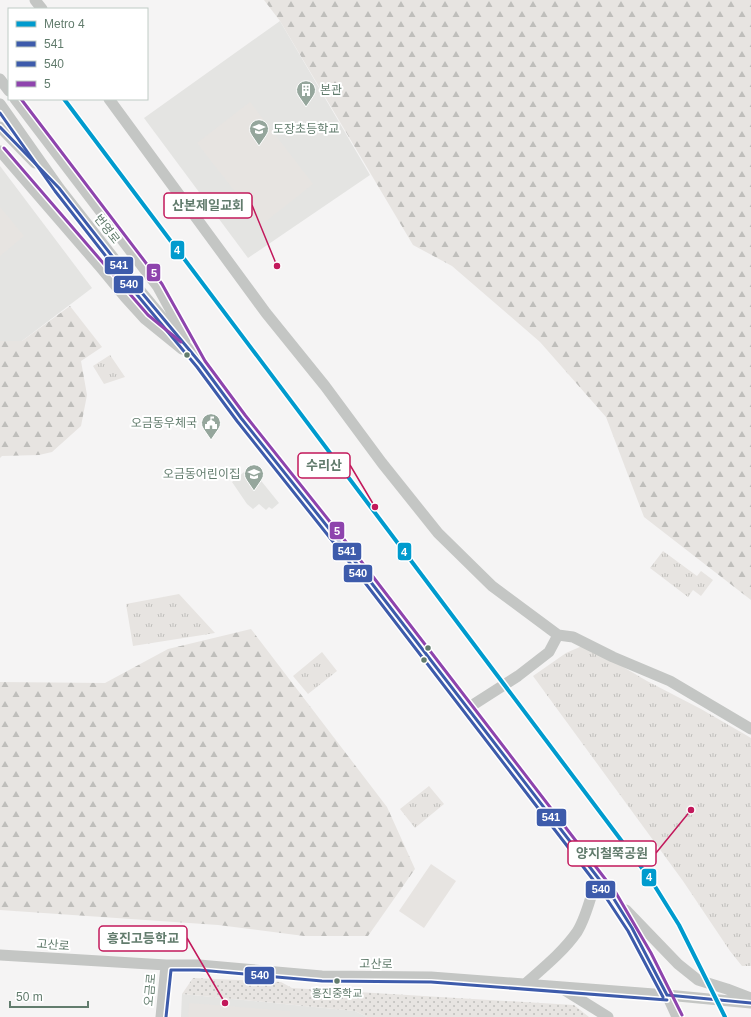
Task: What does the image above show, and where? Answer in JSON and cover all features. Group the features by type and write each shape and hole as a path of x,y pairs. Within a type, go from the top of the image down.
{"street":[{"path":"35,0 41,8"},
{"path":"0,79 8,90"},
{"path":"16,100 158,287 201,364"},
{"path":"109,100 266,313 326,386 382,462 438,533 492,586 558,635 573,637 613,657 670,681 751,729"},
{"name":"번영로","path":"0,104 58,188 123,270 201,364 241,418 350,555 612,896 632,928 677,1017"},
{"name":"번영로","path":"0,127 58,188"},
{"path":"0,151 145,319 201,364"},
{"path":"468,708 518,676 549,652 558,635"},
{"path":"525,984 561,952 577,932 586,911 597,877"},
{"path":"612,896 678,964 698,980 751,998"},
{"name":"고산로","path":"0,955 166,965 199,965 322,976 431,977 751,1003"},
{"name":"오금로","path":"161,1017 166,965"},
{"path":"561,988 608,1017"}],"shaded area":[{"name":"도장초등학교","path":"280,21 370,175 248,258 144,118"},
{"path":"0,166 92,288 22,341 0,341"},
{"name":"오금동어린이집","path":"250,467 279,503 272,509 269,507 266,510 259,504 253,509 247,504 232,482"},
{"path":"182,994 355,1011 367,1017 181,1017"}],"green space":[{"path":"264,0 751,0 751,600 644,517 606,417 540,342 452,266 413,245 280,21"},
{"path":"250,102 313,184 261,225 197,143"},
{"path":"0,207 24,236 0,256"},
{"path":"70,306 102,347 81,361 87,395 81,426 52,452 39,455 2,456 0,458 0,341 22,341"},
{"path":"110,355 125,377 104,384 93,366"},
{"path":"663,551 697,576 701,571 713,580 701,596 693,590 688,597 650,568"},
{"path":"179,594 215,633 133,646 126,604"},
{"path":"251,629 387,807 415,869 368,936 304,936 218,925 0,910 0,682 105,683 168,649"},
{"path":"582,646 613,661 751,738 751,966 742,966 730,951 683,881 533,676 566,653"},
{"path":"322,652 337,671 308,694 293,676"},
{"path":"429,786 444,804 415,828 400,809"},
{"path":"431,864 456,881 424,928 399,911"},
{"path":"193,978 281,982 292,988 574,1005 589,1017 367,1017 355,1011 182,994"},
{"path":"189,1003 290,1011 290,1017 188,1017"}],"metro line":[{"name":"4","path":"65,100 651,880 679,925 725,1017"}],"transit line":[{"name":"5","path":"22,100 162,284 205,361 245,415 354,552 616,893 651,953 682,1015"},
{"name":"540","path":"0,113 55,191 119,273 197,367 237,421 346,558 601,890 628,931 663,997"},
{"name":"541","path":"0,127 59,188 123,270 201,364 241,418 350,555 612,896 632,928 667,995"},
{"name":"5","path":"4,148 148,315 181,342"},
{"name":"540","path":"166,1017 171,970 199,970 322,981 431,982 667,1000"},
{"name":"541","path":"667,995 751,1003"}],"place":[{"name":"본관","path":"306,107"},
{"name":"도장초등학교","path":"259,146"},
{"name":"산본제일교회","path":"277,266"},
{"name":"오금동우체국","path":"211,440"},
{"name":"오금동어린이집","path":"254,491"},
{"name":"수리산","path":"375,507"},
{"name":"양지철쭉공원","path":"691,810"},
{"name":"흥진중학교","path":"337,981"},
{"name":"흥진고등학교","path":"225,1003"}]}
